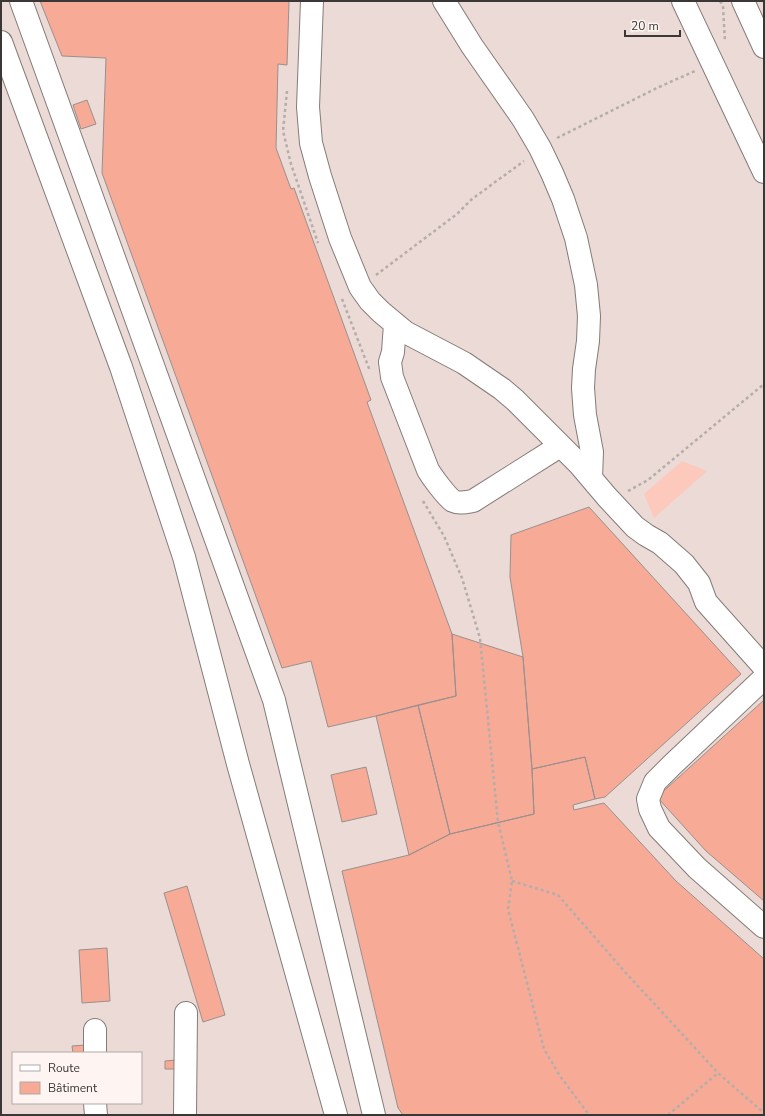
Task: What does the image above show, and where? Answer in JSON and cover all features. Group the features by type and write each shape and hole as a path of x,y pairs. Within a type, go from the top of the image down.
{"street":[{"path":"21,1 274,700 374,1115"},
{"path":"312,1 308,108 311,142 340,238 360,287 370,302 404,332 464,363 502,389 526,411 579,464 635,527 646,536 660,543 684,564 699,583 706,602 764,666"},
{"path":"444,1 472,46 523,118 540,148 563,199 576,238 586,285 589,316 583,388 585,421 592,452 591,478"},
{"path":"683,1 724,91 764,172"},
{"path":"742,1 764,47"},
{"path":"1,42 121,367 184,557 238,764 336,1115"},
{"path":"395,324 393,352 390,362 392,377 428,470 433,479 453,501 462,503 473,501 560,446"},
{"path":"764,678 672,764 655,782 648,799 650,809 659,828 697,868 764,927"},
{"path":"186,1013 186,1115"},
{"path":"95,1030 95,1052"},
{"path":"96,1104 96,1115"}],"path":[{"path":"607,497 623,494 648,480 764,384"},
{"path":"589,1115 560,1076 544,1049 508,909 512,881 558,895 625,972 718,1073 764,1113"},
{"path":"668,1115 718,1073"}],"shaded area":[{"path":"1,1 764,1 764,1115 1,1115"},
{"path":"682,461 707,471 654,518 644,494"}],"building":[{"path":"40,1 289,1 287,65 278,64 276,148 291,189 294,188 371,400 367,402 452,634 456,696 328,727 311,661 282,668 102,173 106,58 62,56"},
{"path":"87,100 96,124 81,129 73,105"},
{"path":"589,507 741,674 605,797 595,799 585,757 532,769 523,657 510,577 511,535"},
{"path":"452,634 523,657 534,814 450,834 418,705 456,696"},
{"path":"764,700 764,901 706,851 657,797"},
{"path":"418,705 450,834 409,855 376,716"},
{"path":"585,757 595,799 573,805 574,810 604,803 676,881 764,959 764,1115 403,1115 398,1108 342,871 409,855 450,834 534,814 532,769"},
{"path":"366,767 377,814 342,822 331,775"},
{"path":"187,886 225,1015 203,1022 164,893"},
{"path":"107,948 110,1001 82,1003 79,950"},
{"path":"86,1045 87,1052 73,1052 72,1046"},
{"path":"176,1060 176,1069 165,1069 165,1061"}]}
